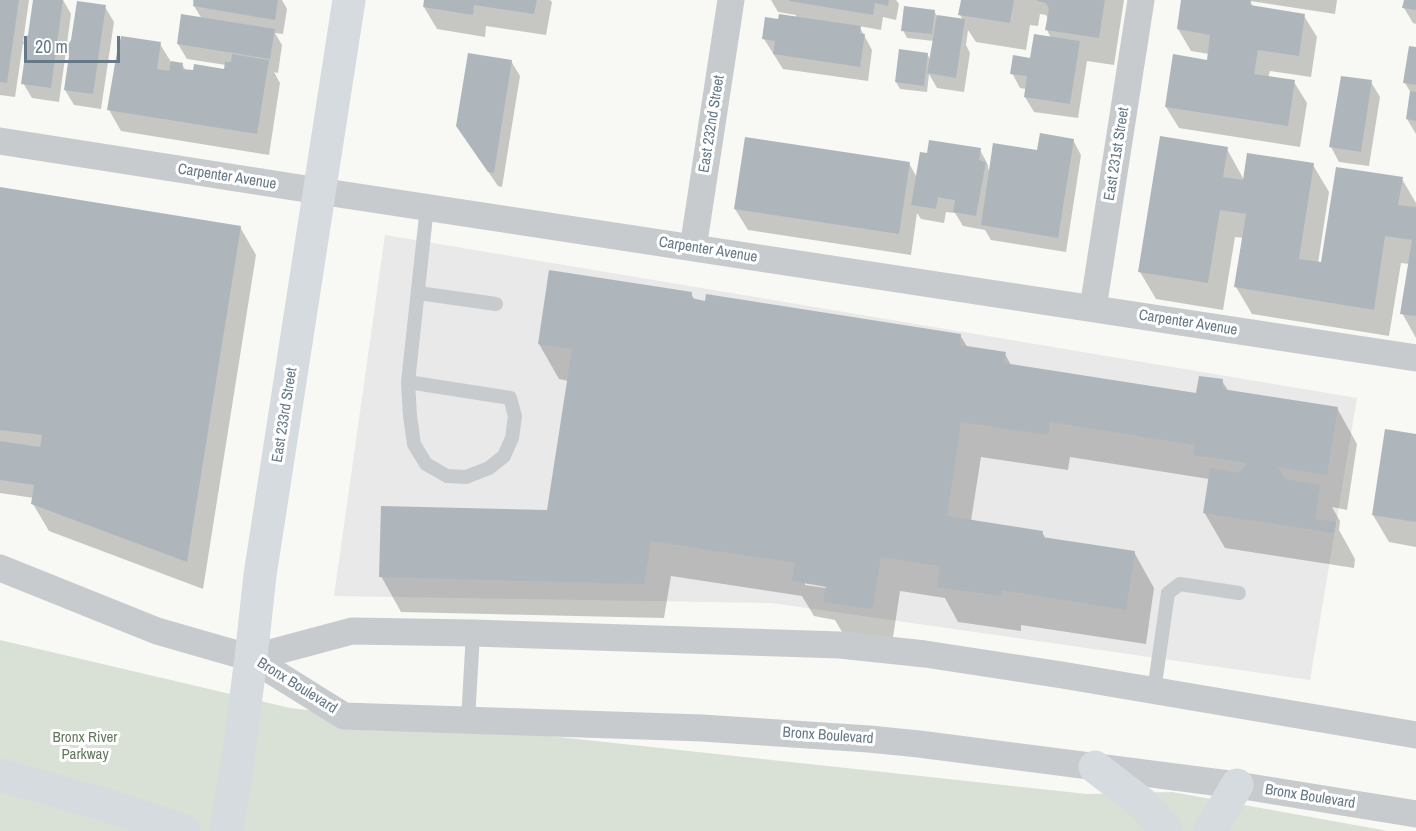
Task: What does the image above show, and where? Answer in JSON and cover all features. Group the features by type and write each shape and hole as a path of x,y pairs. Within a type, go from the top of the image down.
{"main road":[{"name":"East 233rd Street","path":"226,831 237,767 260,575 349,0"},
{"path":"1095,767 1143,804 1166,831"},
{"path":"0,775 102,804 184,831"},
{"path":"1210,831 1237,785"}],"street":[{"name":"East 232nd Street","path":"693,248 731,0"},
{"name":"East 231st Street","path":"1093,308 1141,0"},
{"name":"Carpenter Avenue","path":"0,141 1416,358"},
{"name":"Bronx Boulevard","path":"0,568 157,631 251,658 344,716 702,728 919,744 1237,785 1416,814"},
{"name":"Bronx Boulevard","path":"251,658 352,631 840,645 925,654 1062,675 1416,735"}],"lane":[{"path":"408,382 510,398 515,416 512,438 504,456 489,468 466,477 447,476 426,464 414,444 408,382 428,207"},
{"path":"418,293 496,304"},
{"path":"1154,691 1168,593 1180,584 1239,593"},
{"path":"468,720 473,633"}],"shaded area":[{"path":"385,235 1357,398 1310,680 772,603 334,596"}],"green space":[{"name":"Bronx River Parkway","path":"0,640 290,708 1087,794 1172,792 1388,831 0,831"}],"building":[{"path":"0,0 19,0 7,83 0,82"},
{"path":"33,0 63,0 51,88 21,84 26,49 24,47 25,38 28,35"},
{"path":"194,0 278,0 275,20 193,6"},
{"path":"424,0 537,0 534,14 474,5 473,15 423,7"},
{"path":"789,0 889,0 888,6 875,3 873,15"},
{"path":"961,0 1014,0 1010,23 958,15"},
{"path":"1037,0 1105,0 1099,38 1045,30 1049,9 1046,3"},
{"path":"1181,0 1251,0 1250,5 1305,14 1299,56 1258,50 1254,74 1295,80 1288,126 1165,107 1173,54 1207,60 1210,35 1177,29"},
{"path":"1404,0 1416,0 1416,10 1402,8"},
{"path":"77,1 106,5 93,94 64,90 69,56 68,45 71,40"},
{"path":"904,6 935,10 932,34 901,31"},
{"path":"181,14 275,29 270,59 177,44"},
{"path":"779,14 861,26 860,33 865,34 860,67 773,54 775,41 762,39 765,17 778,19"},
{"path":"937,15 965,19 956,78 927,73"},
{"path":"1034,34 1080,41 1070,104 1024,97 1027,76 1010,74 1013,55 1030,58"},
{"path":"121,36 161,42 157,69 169,71 171,61 183,63 182,69 193,70 194,64 224,69 225,62 231,62 232,54 269,60 257,134 107,110"},
{"path":"1409,46 1416,47 1416,85 1403,83"},
{"path":"899,49 928,53 924,86 895,82"},
{"path":"468,53 512,60 494,173 488,172 456,126"},
{"path":"1341,76 1372,80 1361,152 1329,147"},
{"path":"1410,91 1416,92 1416,121 1406,119"},
{"path":"1040,133 1074,139 1058,238 981,225 993,143 1037,150"},
{"path":"1160,136 1228,147 1223,177 1243,180 1247,153 1314,163 1299,259 1321,262 1336,167 1403,177 1398,205 1416,207 1416,316 1400,314 1412,240 1385,236 1374,310 1234,287 1246,214 1220,210 1208,283 1138,272"},
{"path":"745,137 910,162 899,234 734,209"},
{"path":"929,140 981,148 979,160 986,162 976,216 953,212 955,200 938,197 936,209 911,205 920,152 927,153"},
{"path":"0,187 241,226 187,562 31,504 34,485 0,480 0,441 40,447 42,435 0,430"},
{"path":"549,270 692,292 691,298 705,301 706,294 961,334 960,345 1006,352 1004,363 1196,393 1199,376 1223,379 1222,389 1338,407 1327,475 1278,467 1285,479 1320,485 1315,519 1336,522 1334,533 1203,513 1210,468 1238,473 1247,463 1193,455 1195,445 1050,422 1048,435 961,422 947,516 1043,531 1042,537 1135,551 1126,610 1002,590 1001,596 937,587 940,566 881,557 872,609 823,602 826,587 792,581 795,563 651,541 644,584 379,577 381,506 547,510 572,349 538,344"},
{"path":"1385,429 1416,434 1416,522 1372,515"}]}
